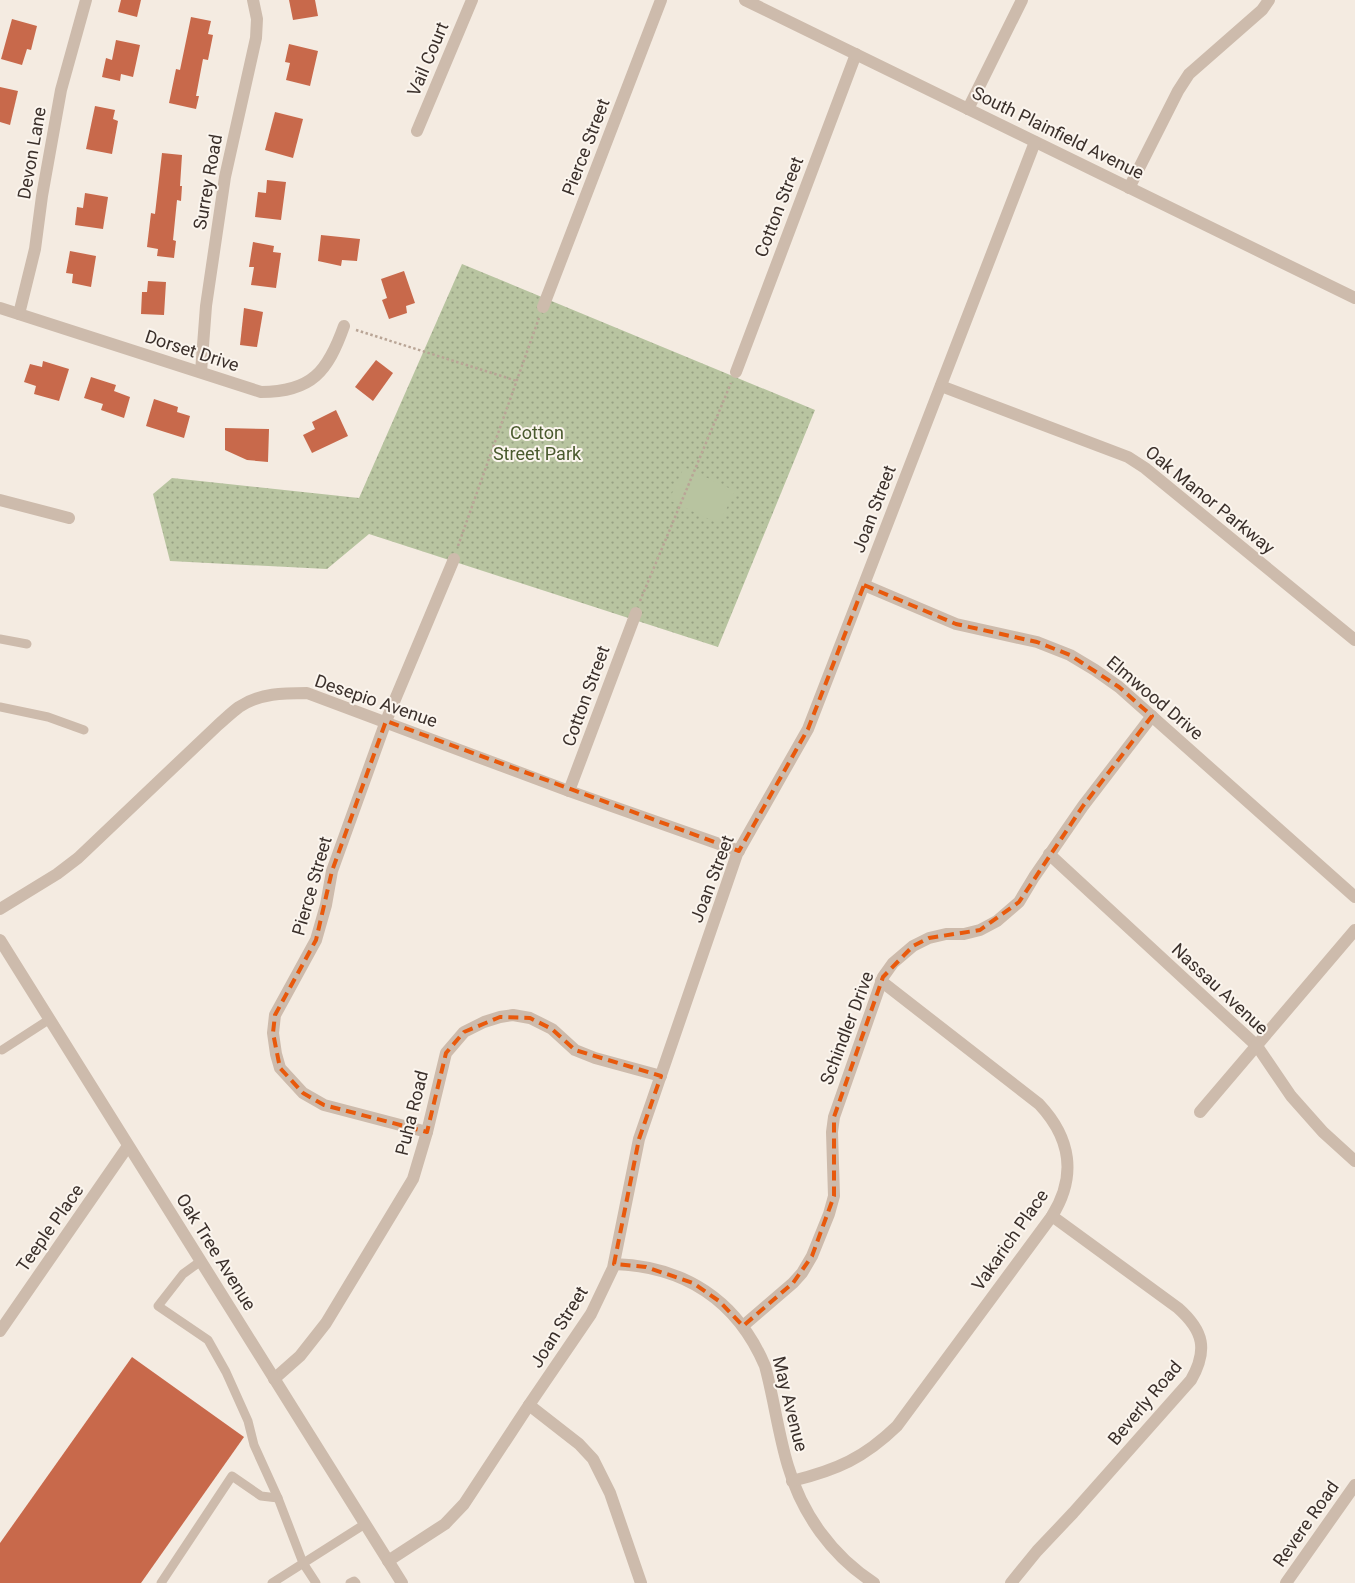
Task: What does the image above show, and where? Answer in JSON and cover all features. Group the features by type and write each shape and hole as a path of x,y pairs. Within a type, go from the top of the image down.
{"street":[{"name":"Devon Lane","path":"18,314 35,249 42,196 61,90 86,0"},
{"name":"Surrey Road","path":"201,372 206,306 225,176 256,38 257,19 253,0"},
{"name":"Vail Court","path":"417,132 472,0"},
{"name":"Pierce Street","path":"543,307 661,0"},
{"name":"South Plainfield Avenue","path":"745,0 1355,298"},
{"path":"968,109 1022,0"},
{"path":"1129,188 1178,90 1189,74 1262,10 1269,0"},
{"name":"Cotton Street","path":"736,372 856,54"},
{"name":"Joan Street","path":"388,1561 445,1524 464,1504 592,1314 614,1264 639,1139 739,851 808,730 1036,142"},
{"name":"Dorset Drive","path":"0,308 261,392 278,392 308,382 330,361 344,326"},
{"name":"Oak Manor Parkway","path":"941,386 1128,457 1145,468 1355,640"},
{"path":"0,500 69,518"},
{"name":"Pierce Street","path":"427,1132 324,1105 303,1093 280,1068 273,1033 275,1015 316,940 326,905 332,871 386,722 454,559"},
{"name":"Elmwood Drive","path":"864,585 956,624 1037,642 1070,655 1095,670 1119,687 1355,897"},
{"name":"Cotton Street","path":"569,791 636,613"},
{"name":"Desepio Avenue","path":"0,910 57,874 78,858 240,706 263,696 284,693 307,693 569,791 739,851"},
{"name":"Schindler Drive","path":"743,1326 793,1284 812,1256 829,1214 834,1190 832,1132 834,1117 881,981 893,963 913,946 929,938 980,930 1005,916 1025,894 1034,877 1083,806 1152,716"},
{"name":"Nassau Avenue","path":"1050,854 1257,1046 1291,1096 1323,1132 1355,1160"},
{"path":"1200,1112 1355,930"},
{"name":"Oak Tree Avenue","path":"0,940 402,1583"},
{"name":"Vakarich Place","path":"792,1481 819,1474 853,1460 897,1426 1052,1216 1062,1198 1067,1182 1068,1164 1060,1131 1039,1104 881,981"},
{"name":"Puha Road","path":"274,1380 300,1356 326,1324 413,1179 427,1132 446,1053 464,1032 484,1022 500,1017 512,1015 530,1018 552,1029 575,1050 595,1058 661,1076"},
{"name":"Teeple Place","path":"0,1331 128,1146"},
{"name":"Beverly Road","path":"1011,1583 1037,1550 1073,1513 1191,1380 1199,1366 1202,1351 1195,1326 1178,1308 1052,1216"},
{"name":"May Avenue","path":"614,1264 662,1270 685,1279 720,1301 743,1326 765,1366 787,1465 803,1505 826,1541 841,1557 874,1583"},
{"path":"529,1405 579,1444 593,1460 610,1493 641,1583"},
{"name":"Revere Road","path":"1286,1583 1355,1485"}],"lane":[{"path":"0,639 27,644"},
{"path":"0,707 48,717 84,730"},
{"path":"2,1050 50,1019"},
{"path":"201,1261 183,1274 158,1306 208,1340 226,1372 248,1421 254,1445 278,1498 303,1563 316,1583"},
{"path":"161,1583 232,1476 260,1496 278,1498"},
{"path":"272,1583 365,1524"},
{"path":"350,1583 354,1581 356,1583"}],"path":[{"path":"454,559 543,307"},
{"path":"344,326 517,381"},
{"path":"636,613 736,372"}],"highlighted area":[{"path":"864,585 956,624 1037,642 1070,655 1119,687 1152,716 1083,806 1019,902 980,930 929,938 913,946 883,977 834,1117 834,1196 812,1256 793,1283 743,1326 719,1301 693,1283 646,1267 614,1264 639,1139 661,1076 575,1050 552,1029 530,1018 500,1017 464,1032 446,1053 427,1132 324,1105 303,1093 280,1068 273,1033 275,1015 316,940 332,871 386,721 739,851 808,729"}],"green space":[{"name":"Cotton Street Park","path":"462,264 815,410 718,647 369,534 327,569 170,561 153,494 172,478 359,498"},
{"path":"684,467 735,491 719,524 669,500"}],"building":[{"path":"121,0 141,0 137,17 118,12"},
{"path":"289,0 315,0 318,16 293,20"},
{"path":"191,17 211,21 208,34 213,35 208,60 203,59 196,96 199,96 196,109 169,103 176,69 180,70"},
{"path":"12,19 37,26 31,50 27,49 22,65 1,59"},
{"path":"116,40 140,45 133,77 121,74 120,81 102,77 106,58 112,60"},
{"path":"289,44 318,51 310,86 286,80 290,63 285,62"},
{"path":"0,87 18,91 10,125 0,122"},
{"path":"95,106 115,110 113,119 118,121 112,154 86,149"},
{"path":"275,112 303,119 293,158 265,150"},
{"path":"162,153 182,155 181,201 177,200 173,240 176,241 174,258 157,256 158,249 147,247 151,213 155,214"},
{"path":"267,180 286,182 281,220 255,217 258,192 266,193"},
{"path":"85,193 108,197 103,229 75,225 77,207 83,208"},
{"path":"321,235 360,239 357,261 342,260 341,266 318,261"},
{"path":"253,242 274,246 273,252 281,253 276,288 251,285 254,267 249,267"},
{"path":"70,251 96,256 91,287 72,283 73,274 66,273"},
{"path":"404,271 415,303 406,306 407,313 389,319 382,300 387,298 381,279"},
{"path":"148,281 166,282 164,315 141,314 142,292 147,292"},
{"path":"244,308 263,312 257,347 240,345"},
{"path":"376,360 393,373 373,401 355,387"},
{"path":"43,361 69,369 59,401 34,394 36,386 24,382 30,364 42,367"},
{"path":"91,377 116,385 114,391 130,397 124,418 101,410 103,404 84,398"},
{"path":"154,399 178,407 177,412 190,416 184,438 146,426"},
{"path":"336,410 348,436 312,453 303,435 315,429 312,422"},
{"path":"225,428 269,429 268,462 247,460 225,450"},
{"path":"132,1357 244,1437 141,1583 0,1583 0,1543"}]}
